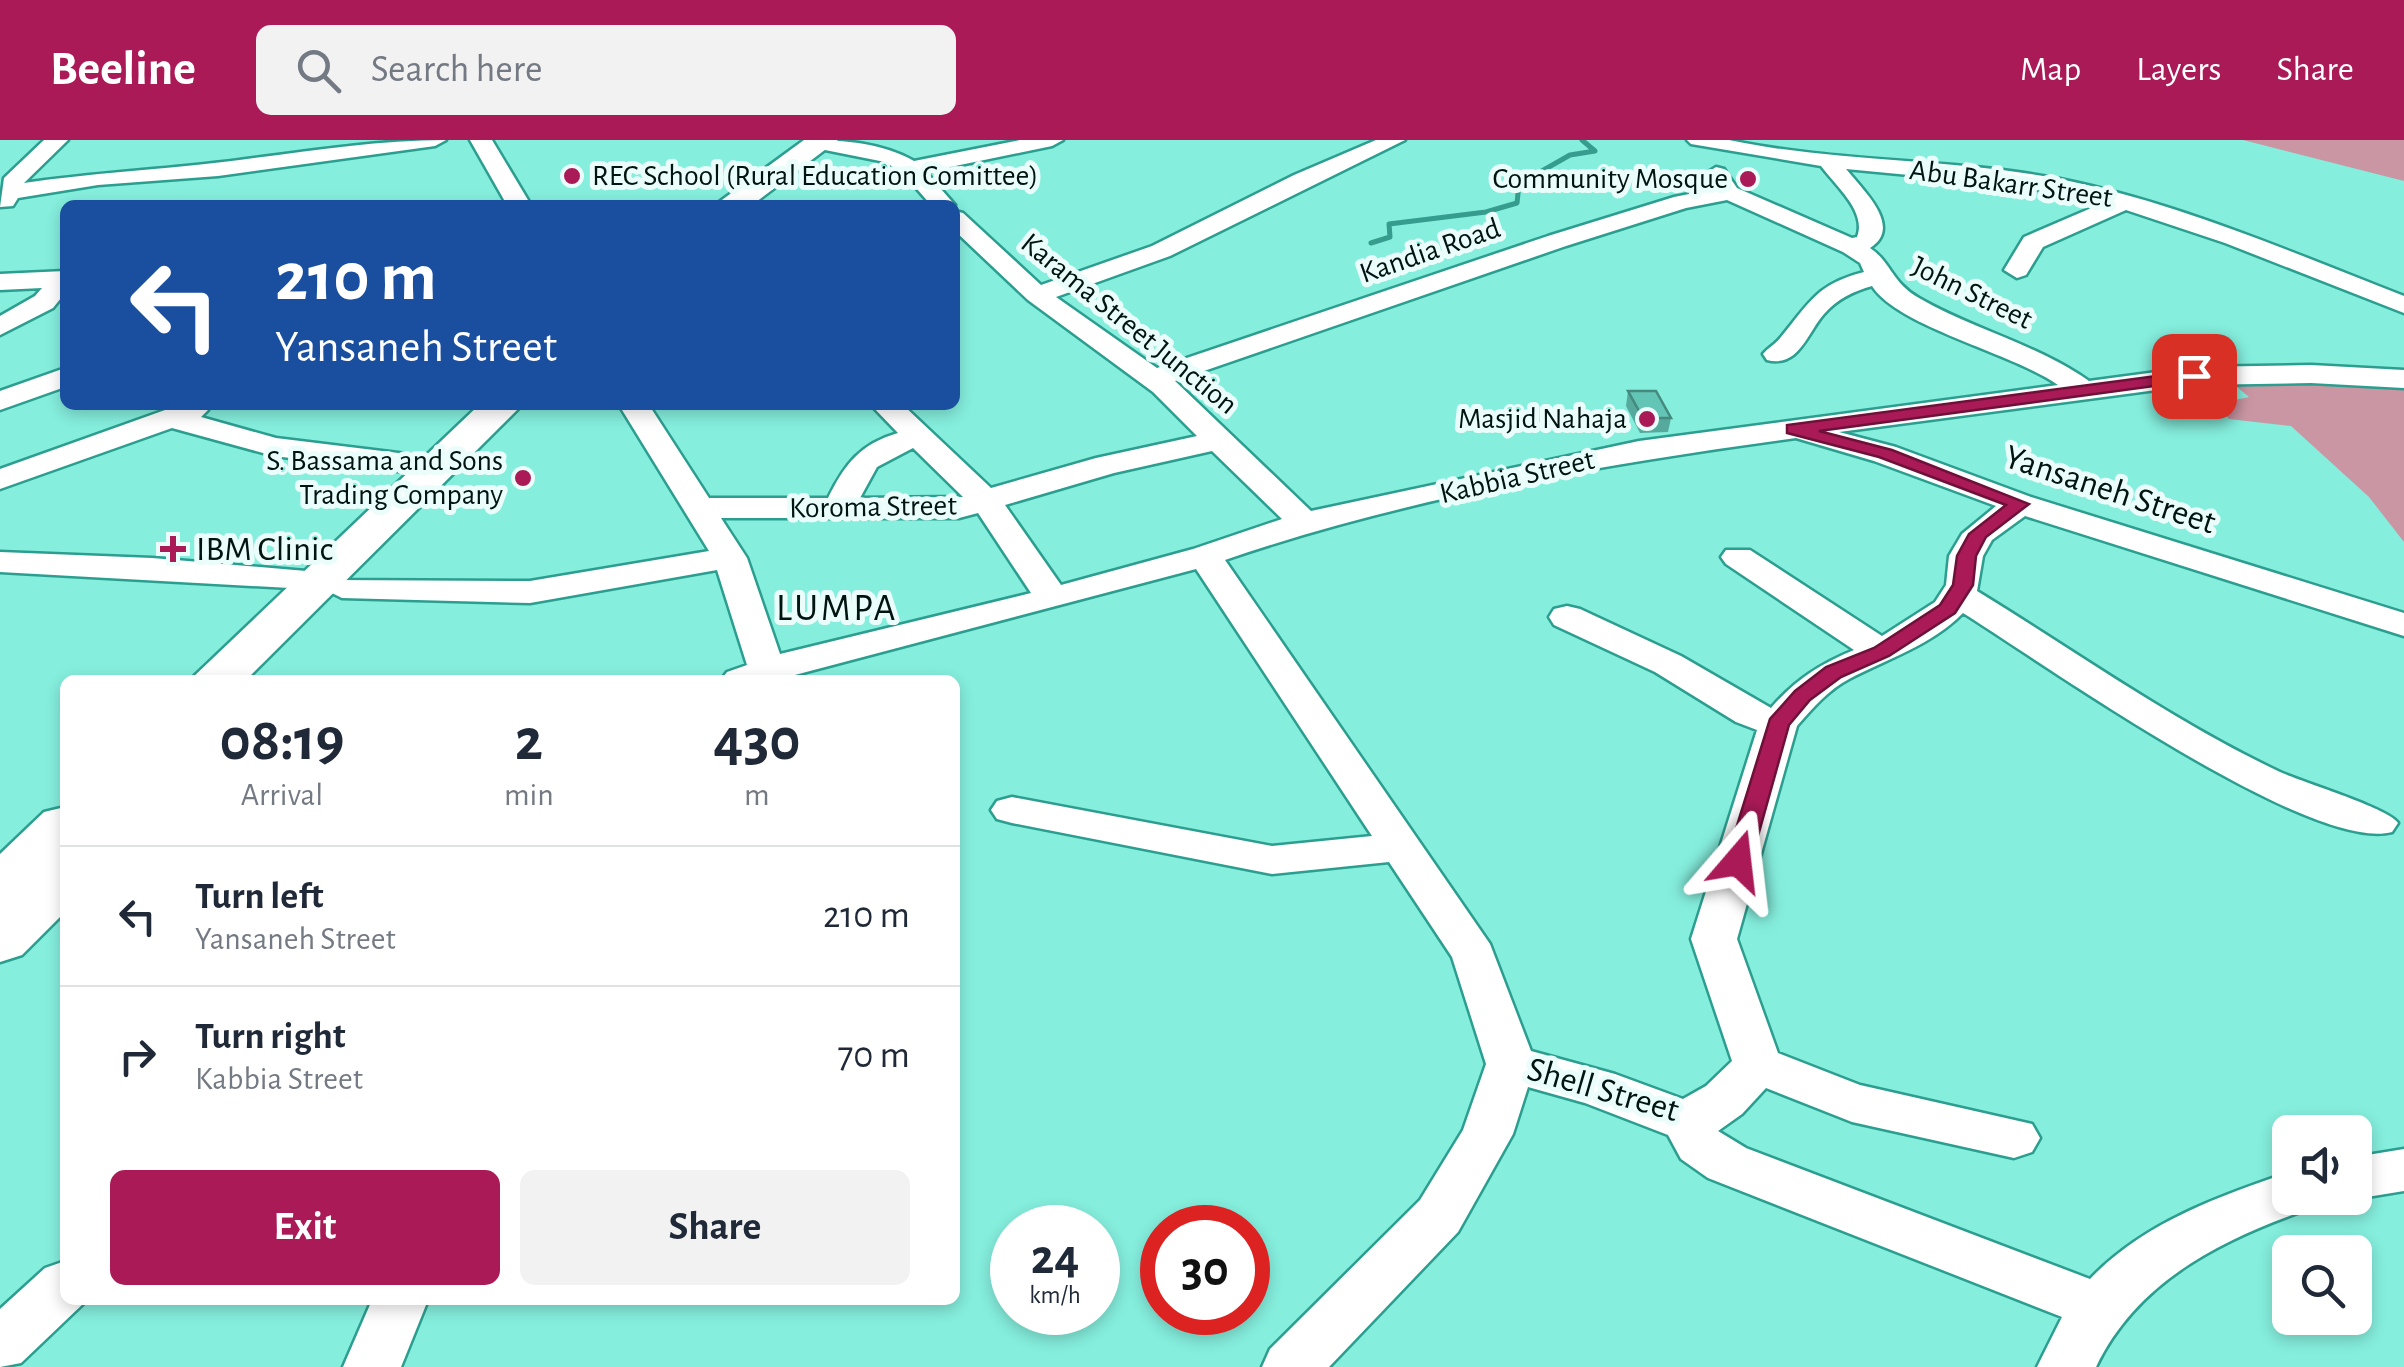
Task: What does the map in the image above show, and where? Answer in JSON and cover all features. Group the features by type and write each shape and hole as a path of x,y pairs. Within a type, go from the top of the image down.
{"highway":[{"path":"725,200 816,141"},
{"path":"738,200 816,141"},
{"path":"258,675 330,585 497,410"},
{"path":"222,675 330,585 521,410"},
{"path":"0,940 31,864"}],"street":[{"path":"4,198 16,178 57,140"},
{"path":"4,198 98,178 218,169 435,140"},
{"path":"481,140 516,200"},
{"path":"911,168 1052,140"},
{"path":"1037,295 1161,251 1302,180 1394,140"},
{"path":"816,141 879,153 911,168 938,200"},
{"path":"1709,143 1714,150 1711,168 1729,193"},
{"name":"Abu Bakarr Street","path":"1709,143 1830,163 1997,176 2127,201 2245,238 2404,304"},
{"path":"1830,163 1869,212 1873,226 1866,242 1852,247"},
{"path":"178,192 218,169"},
{"name":"John Street","path":"1729,193 1852,247 1870,259 1878,278 1908,303 1957,328 2044,363 2084,392"},
{"name":"Kandia Road","path":"1154,379 1557,242 1682,202 1729,193"},
{"path":"2017,270 2032,242 2127,201"},
{"name":"Karama Street Junction","path":"960,223 1037,295 1154,379 1304,522"},
{"path":"1777,354 1785,350 1811,311 1828,296 1859,280 1878,278"},
{"path":"0,282 60,279"},
{"path":"0,327 44,302 60,284"},
{"name":"Kabbia Street","path":"753,674 1205,556 1304,522 1639,450 1946,406 2194,376 2311,374 2404,379"},
{"path":"0,377 29,392"},
{"path":"0,401 60,379"},
{"path":"0,480 193,410"},
{"path":"637,410 730,558 753,674"},
{"path":"891,410 986,502 1052,598"},
{"path":"171,418 274,447 439,467"},
{"name":"Yansaneh Street","path":"1793,429 1886,454 2020,504 2404,625"},
{"path":"839,508 865,457 876,448 916,437"},
{"name":"Koroma Street","path":"699,508 959,508 1107,465 1219,440"},
{"path":"2014,1138 1852,1103 1758,1065 1714,939 1778,724 1802,695 1833,672 1882,652 1948,609 1963,585 1966,556 1979,534 2020,504"},
{"path":"1205,556 1474,955 1511,1064 1487,1134 1439,1216 1292,1367"},
{"path":"1738,556 1882,652"},
{"path":"0,562 152,568 330,585 530,592 730,558"},
{"path":"1957,594 2209,749 2336,812 2377,823"},
{"path":"1567,617 1668,664 1750,714 1778,724"},
{"path":"1012,810 1272,860 1403,847"},
{"name":"Shell Street","path":"1511,1064 1597,1087 1688,1120 1724,1100 1758,1065"},
{"path":"1688,1120 1699,1145 1727,1163 2099,1307"},
{"path":"2372,1175 2404,1170"},
{"path":"2066,1367 2099,1307 2138,1271 2193,1235 2272,1200"},
{"path":"0,1345 60,1289"},
{"path":"372,1367 398,1305"}],"shaded area":[{"path":"2243,140 2404,140 2404,181"},
{"path":"2230,381 2404,386 2404,542 2369,497 2291,426 2229,419 2216,404 2249,397"}],"building":[{"path":"1628,391 1656,391 1671,418 1643,418"}],"waterway":[{"path":"1371,243 1390,237 1389,224 1486,212 1517,203 1519,184 1570,155 1595,151 1582,140"}],"place":[{"name":"REC School (Rural Education Comittee)","path":"572,176"},
{"name":"Community Mosque","path":"1748,179"},
{"name":"Masjid Nahaja","path":"1647,419"},
{"name":"S. Bassama and Sons Trading Company","path":"523,478"},
{"name":"IBM Clinic","path":"173,549"}],"district":[{"name":"LUMPA","path":"837,609"}],"route":[{"path":"1738,861 1778,724 1802,695 1833,672 1882,652 1948,609 1963,585 1966,556 1979,534 2020,504 1886,454 1793,429 2194,376"}]}
